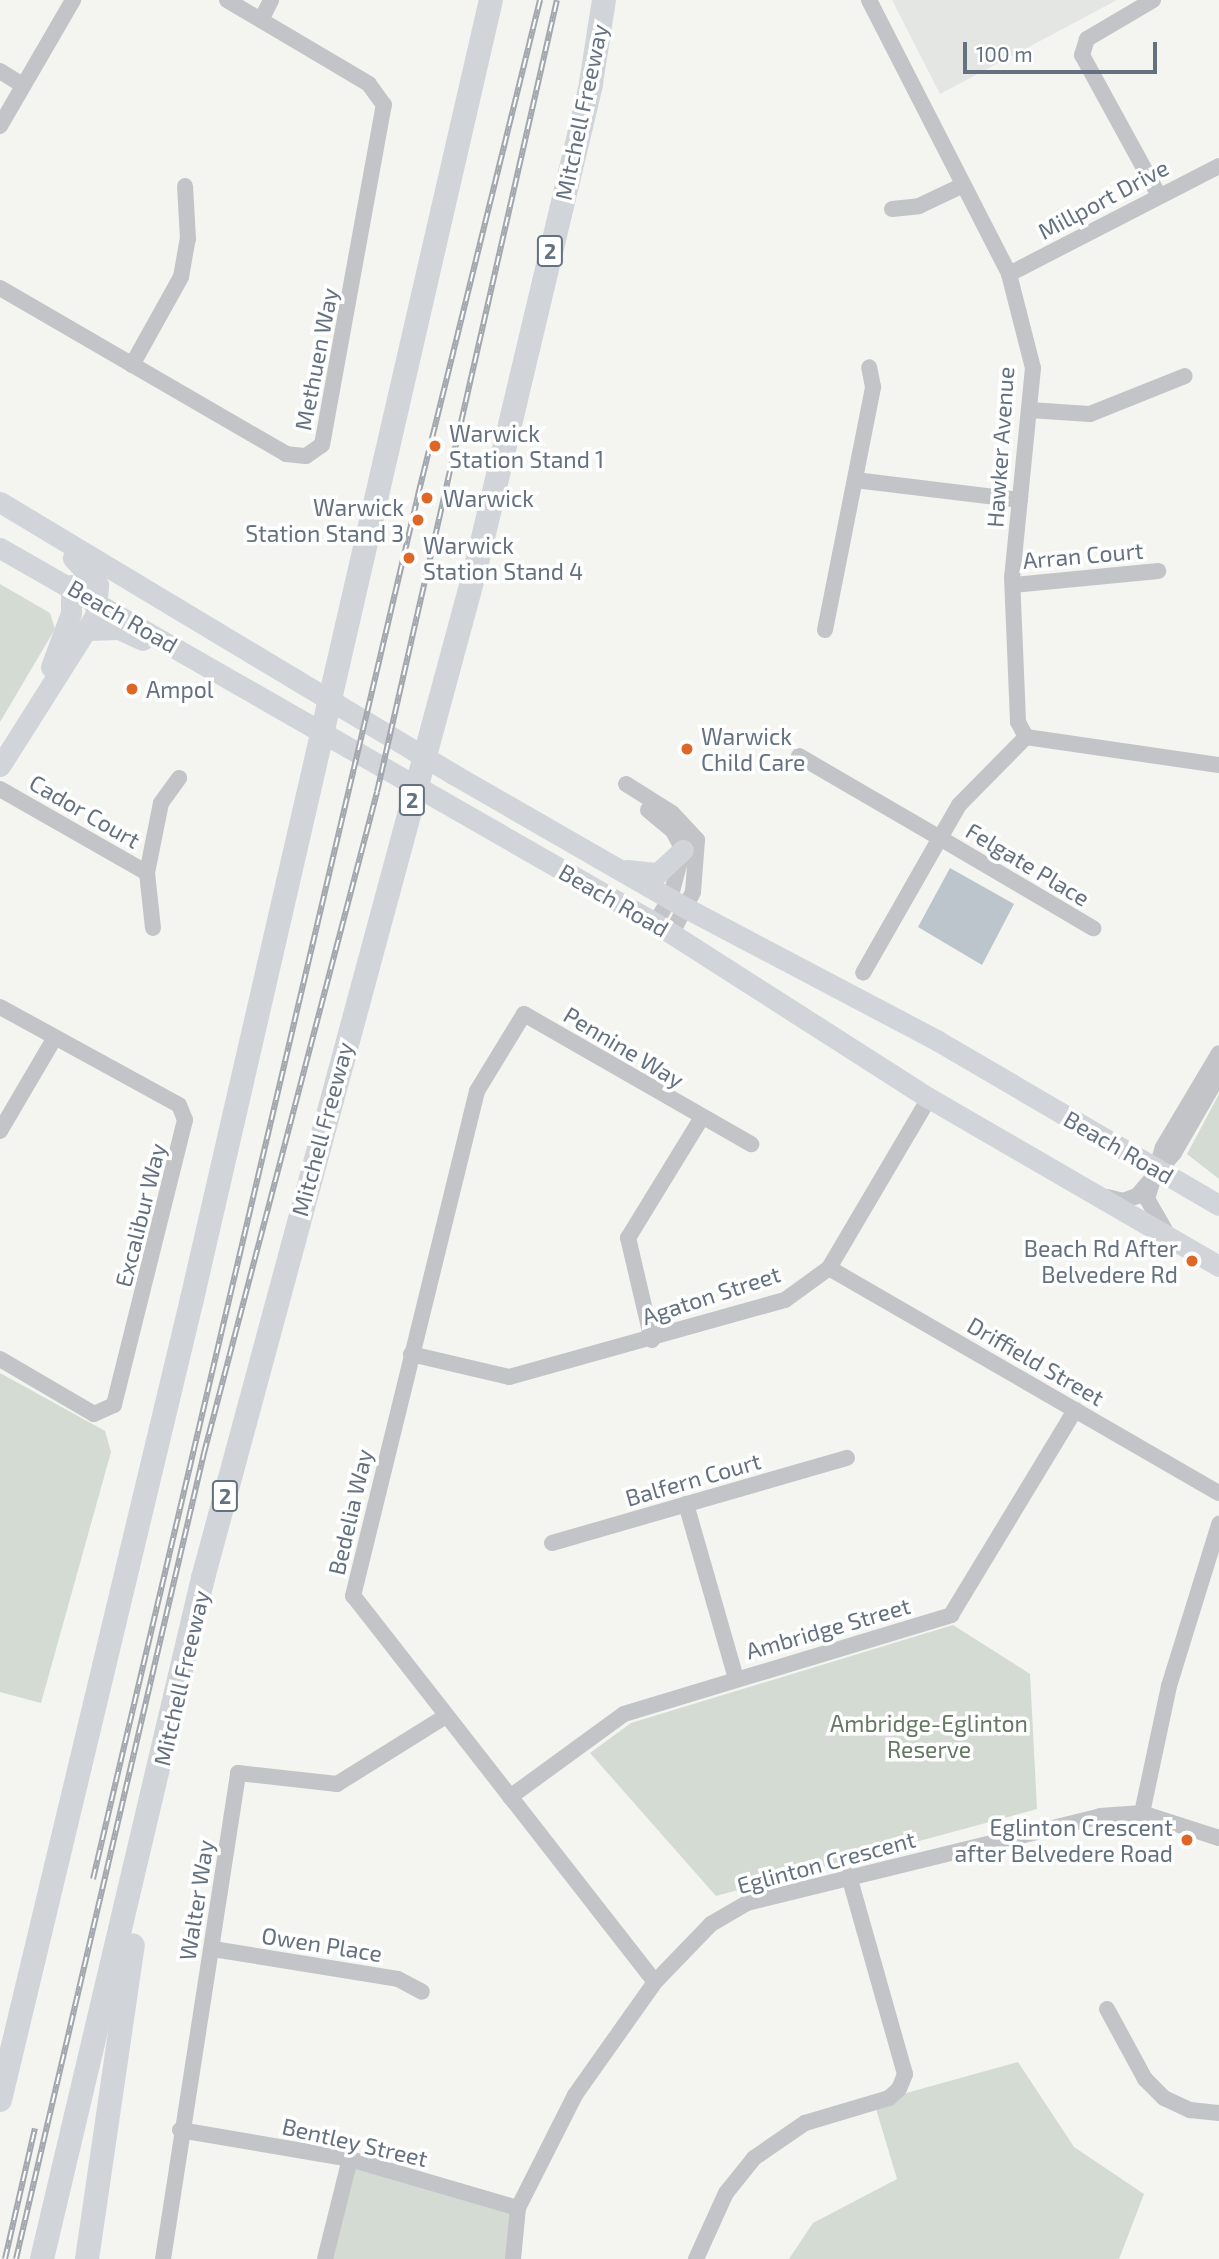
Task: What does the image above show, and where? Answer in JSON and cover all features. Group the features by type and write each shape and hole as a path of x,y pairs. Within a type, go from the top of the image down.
{"highway":[{"path":"1,2090 186,1325 491,0"},
{"name":"Mitchell Freeway","path":"42,2259 150,1816 203,1578 477,563 591,83 604,0"},
{"path":"591,83 611,0"},
{"path":"87,2259 150,1816"}],"main road":[{"name":"Beach Road","path":"0,502 298,684 615,868 916,1028 1219,1205"},
{"path":"0,512 85,566 98,586 98,600 87,630 35,706 0,766"},
{"name":"Beach Road","path":"0,548 98,600 664,928 929,1098 1219,1266"},
{"path":"35,706 71,613 71,585"},
{"path":"46,679 98,600 132,590 166,603"},
{"path":"87,630 119,629 244,685"},
{"path":"615,868 658,873 683,850"}],"street":[{"path":"0,126 21,84 73,0"},
{"name":"Methuen Way","path":"0,288 286,454 311,454 327,438 384,105 369,84 227,0"},
{"path":"261,20 271,0"},
{"name":"Hawker Avenue","path":"869,0 1009,274 1033,368 1013,585 1018,722 1026,737"},
{"path":"1153,0 1087,39 1082,55 1158,194"},
{"path":"0,71 21,84"},
{"name":"Millport Drive","path":"1009,274 1158,194 1219,166"},
{"path":"892,209 919,206 963,185"},
{"path":"132,365 181,277 188,239 185,186"},
{"path":"825,630 873,387 869,367"},
{"path":"1029,410 1090,414 1185,376"},
{"path":"855,480 1020,500"},
{"name":"Arran Court","path":"1013,585 1158,571"},
{"path":"1026,737 1219,765"},
{"name":"Felgate Place","path":"863,973 959,805 1026,737"},
{"name":"Felgate Place","path":"799,756 1093,929"},
{"name":"Cador Court","path":"153,928 147,873 161,803 179,778"},
{"path":"626,784 672,813 696,840 679,904 664,928"},
{"name":"Cador Court","path":"0,789 147,873"},
{"path":"648,810 673,831 683,850 679,904"},
{"name":"Excalibur Way","path":"0,1007 54,1039 179,1105 185,1126 114,1405 94,1414 0,1359"},
{"name":"Pennine Way","path":"524,1014 701,1119 751,1144"},
{"name":"Bedelia Way","path":"524,1014 477,1091 354,1596 655,1982"},
{"path":"0,1130 54,1039"},
{"path":"1189,1248 1147,1207 1163,1147 1219,1052"},
{"path":"1088,1190 1117,1201 1130,1200 1174,1153 1219,1075"},
{"name":"Agaton Street","path":"411,1354 509,1377 652,1340 785,1300 829,1268 929,1098"},
{"path":"652,1340 628,1238 701,1119"},
{"name":"Driffield Street","path":"829,1268 1219,1493"},
{"name":"Ambridge Street","path":"510,1797 624,1714 951,1615 1075,1410"},
{"name":"Balfern Court","path":"552,1544 847,1458"},
{"path":"686,1504 736,1678"},
{"path":"1142,1813 1169,1686 1219,1524"},
{"name":"Walter Way","path":"163,2259 180,2130 213,1949 238,1773 337,1784 446,1716"},
{"name":"Eglinton Crescent","path":"513,2259 519,2208 575,2095 655,1982 711,1924 747,1903 1100,1816 1142,1813 1219,1838"},
{"path":"696,2259 726,2193 754,2158 806,2123 890,2098 899,2090 905,2074 849,1876"},
{"name":"Owen Place","path":"213,1949 398,1979 422,1992"},
{"path":"1107,2009 1144,2079 1164,2098 1190,2110 1219,2113"},
{"name":"Bentley Street","path":"180,2130 350,2160 519,2208"},
{"path":"326,2259 350,2160"}],"shaded area":[{"path":"892,0 1117,0 940,94"},
{"path":"950,868 1014,904 982,965 918,927"}],"green space":[{"path":"0,584 50,613 55,629 0,722"},
{"path":"1219,1094 1219,1179 1187,1154"},
{"path":"0,1373 105,1431 111,1452 41,1703 0,1692"},
{"name":"Ambridge-Eglinton Reserve","path":"953,1625 1030,1674 1037,1809 716,1896 590,1753 631,1723"},
{"path":"1018,2062 1074,2147 1144,2194 1119,2259 789,2259 813,2223 897,2179 874,2102"},
{"path":"350,2159 518,2208 515,2259 326,2259"}],"railway":[{"path":"93,1879 418,495 540,0"},
{"path":"16,2259 204,1453 377,792 557,0"},
{"path":"5,2259 35,2128"}],"place":[{"name":"Warwick Station Stand 1","path":"435,446"},
{"name":"Warwick","path":"427,498"},
{"name":"Warwick Station Stand 3","path":"418,520"},
{"name":"Warwick Station Stand 4","path":"409,558"},
{"name":"Ampol","path":"132,689"},
{"name":"Warwick Child Care","path":"687,749"},
{"name":"Beach Rd After Belvedere Rd","path":"1192,1261"},
{"name":"Eglinton Crescent after Belvedere Road","path":"1187,1840"}]}
